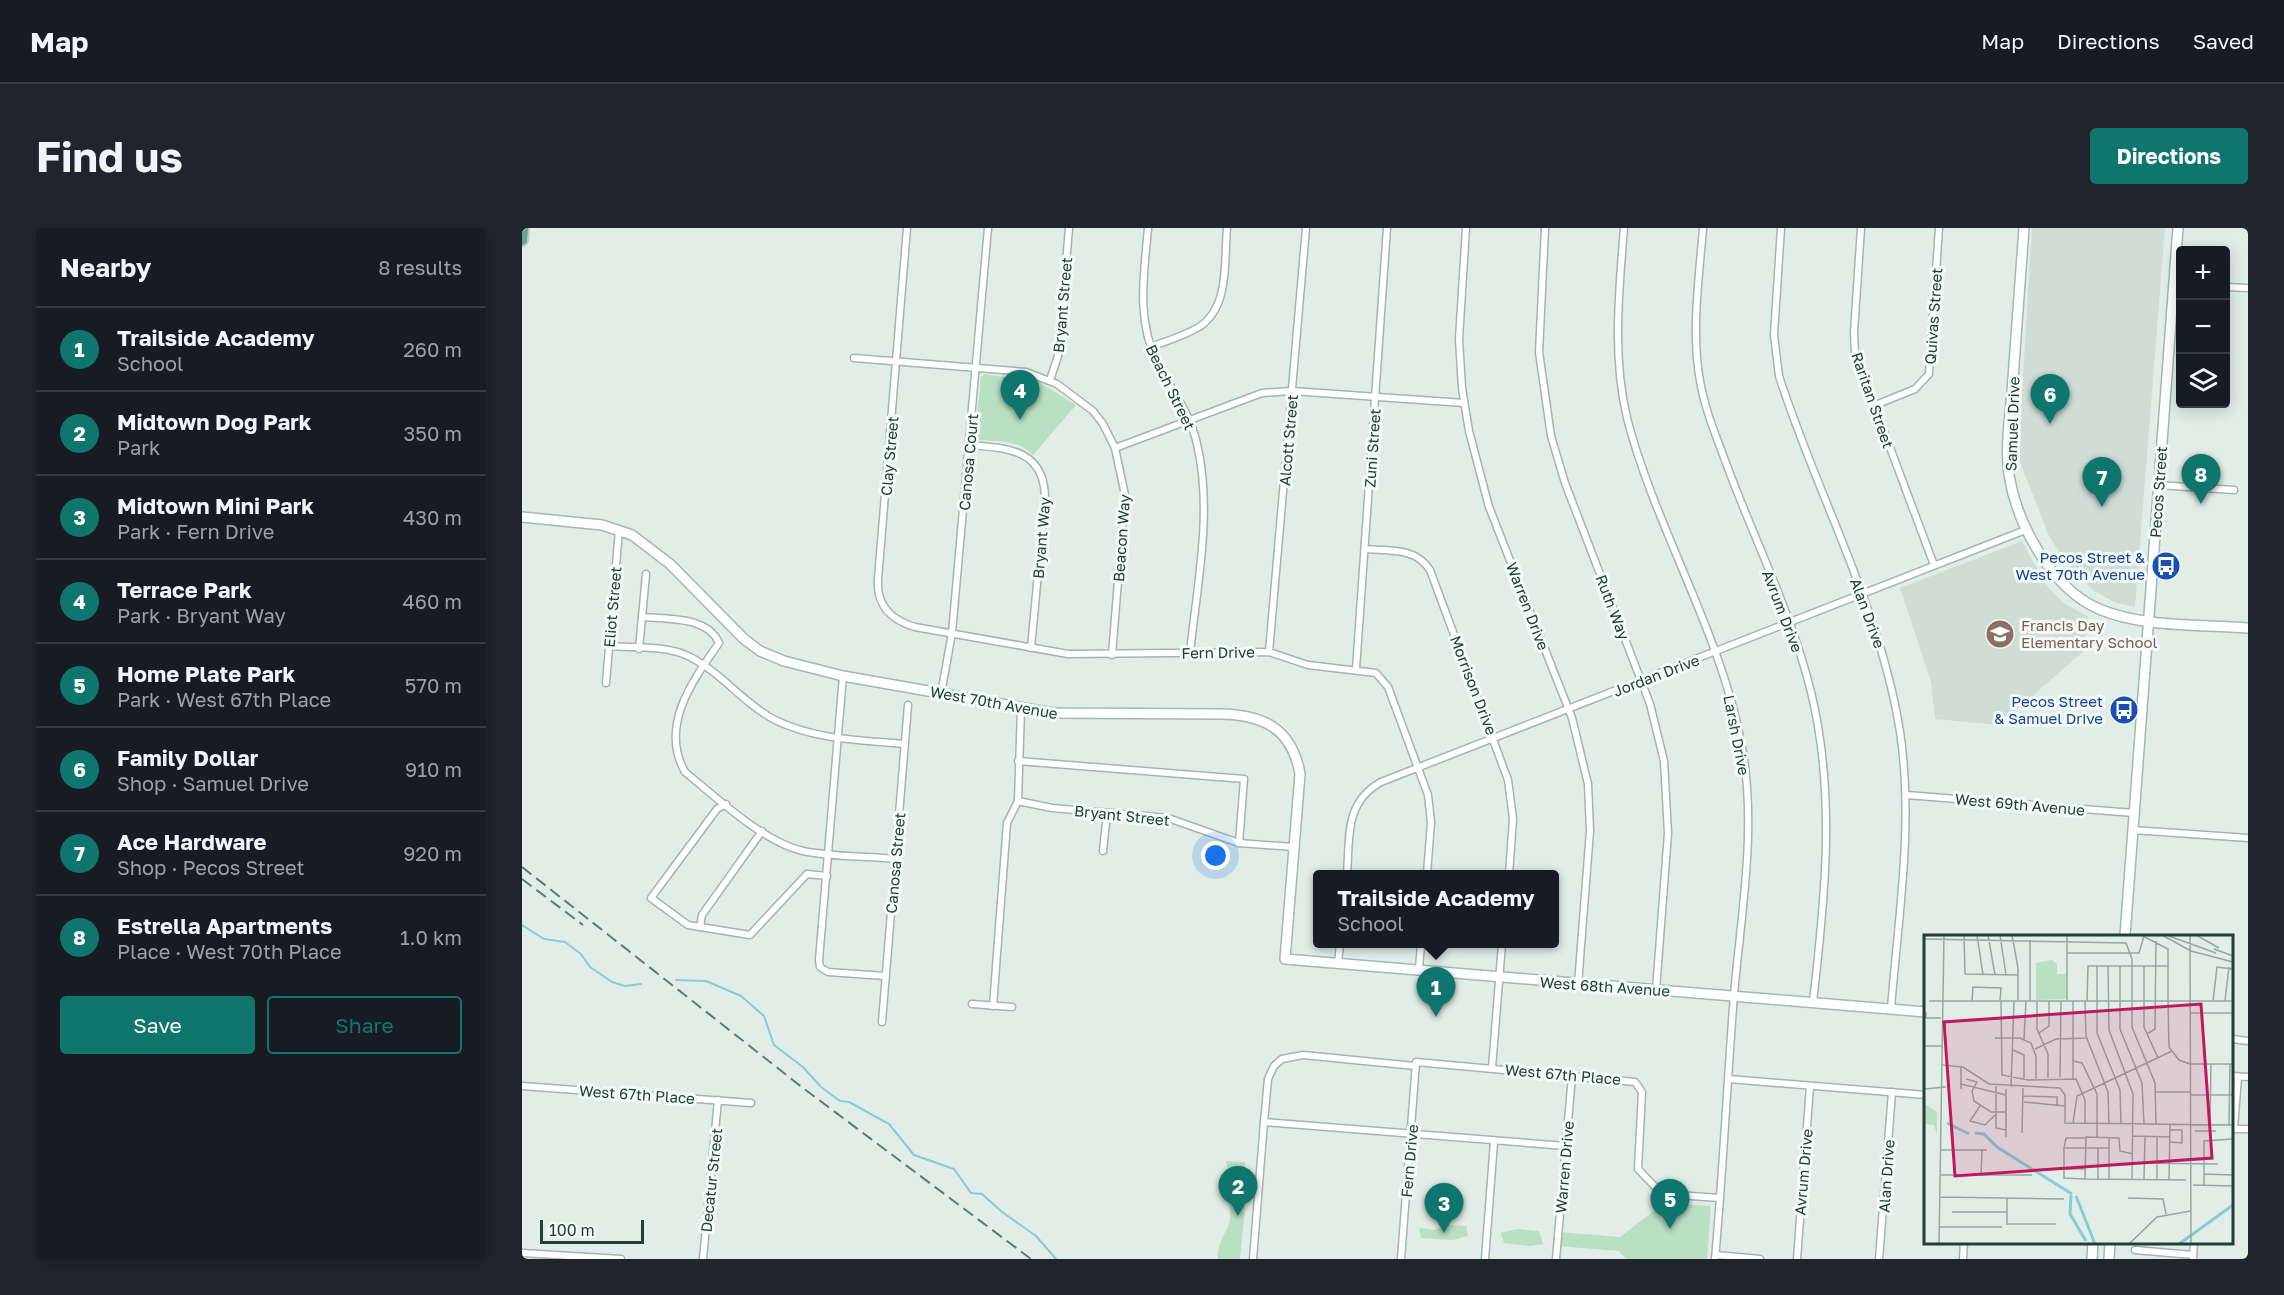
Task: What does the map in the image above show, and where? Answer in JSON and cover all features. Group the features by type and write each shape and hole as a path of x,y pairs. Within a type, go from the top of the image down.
{"main road":[{"path":"522,240 523,228"}],"street":[{"name":"Clay Street","path":"908,228 878,592 884,608 896,620 915,627 952,633"},
{"name":"Canosa Court","path":"941,694 952,633 988,228"},
{"name":"Bryant Street","path":"1050,380 1058,356 1069,228"},
{"name":"Beach Street","path":"1148,228 1143,307 1151,347 1189,419 1197,444 1204,487 1190,653"},
{"path":"1151,347 1192,331 1207,321 1215,312 1222,294 1227,228"},
{"name":"Alcott Street","path":"1269,652 1306,228"},
{"name":"Zuni Street","path":"1356,669 1387,228"},
{"name":"Warren Drive","path":"1466,228 1459,339 1464,404 1489,507 1568,709 1583,757 1590,810 1578,984"},
{"name":"Ruth Way","path":"1545,228 1538,328 1545,413 1565,483 1641,681 1660,743 1668,797 1668,832 1656,990"},
{"name":"Larsh Drive","path":"1624,228 1617,349 1628,418 1642,464 1714,652 1738,726 1748,799 1747,846 1715,1257"},
{"name":"Avrum Drive","path":"1703,228 1696,340 1700,382 1711,422 1789,622 1815,711 1824,754 1827,798 1825,860 1813,1002"},
{"name":"Alan Drive","path":"1781,228 1774,335 1776,363 1791,413 1881,646 1902,747 1906,834 1890,1009"},
{"name":"Raritan Street","path":"1861,228 1854,341 1857,362 1934,565"},
{"name":"Quivas Street","path":"1873,406 1915,389 1929,374 1939,228"},
{"name":"Samuel Drive","path":"2024,228 2008,454 2011,483 2028,529 2049,568 2072,593 2113,614 2148,620"},
{"name":"Pecos Street","path":"2178,228 2178,246"},
{"path":"2230,287 2248,288"},
{"name":"Pecos Street","path":"2125,935 2158,485 2176,294"},
{"name":"Beacon Way","path":"854,358 1026,372 1050,380 1068,390 1093,411 1116,448 1125,495 1112,654"},
{"path":"1116,448 1254,395 1292,392 1464,404"},
{"name":"Bryant Way","path":"970,445 1018,452 1034,464 1044,482 1045,499 1031,648"},
{"path":"2158,485 2234,490"},
{"name":"West 70th Avenue","path":"522,517 602,525 632,535 651,548 744,639 760,651 784,661 843,676 1068,715 1242,715 1265,721 1282,735 1299,767 1300,786 1285,959"},
{"name":"Jordan Drive","path":"1347,870 1352,816 1359,799 1381,782 2028,529"},
{"name":"Eliot Street","path":"606,683 619,530"},
{"name":"Morrison Drive","path":"1365,549 1407,552 1420,558 1427,566 1504,763 1513,802 1509,870"},
{"path":"639,649 646,574"},
{"path":"642,617 693,621 716,637 719,643 689,685 681,705 677,759 685,771 762,831 793,847 829,854 895,859"},
{"path":"2148,620 2248,628"},
{"name":"Fern Drive","path":"952,633 1068,654 1269,652 1308,665 1376,673 1384,680 1420,767 1431,811 1427,870"},
{"path":"609,646 668,651 690,657 774,719 804,731 838,740 905,744"},
{"path":"843,676 819,960 820,967 828,972 885,976"},
{"name":"Canosa Street","path":"882,1022 908,705"},
{"path":"993,1005 1007,823 1018,801 1021,708"},
{"path":"1018,760 1244,779 1239,843"},
{"name":"West 69th Avenue","path":"1906,795 2134,813"},
{"name":"Bryant Street","path":"1018,801 1052,808 1184,822 1239,843 1294,847"},
{"path":"726,804 717,809 651,898 688,925 750,935 807,874 827,876"},
{"path":"1103,851 1107,813"},
{"path":"2133,830 2248,838"},
{"path":"700,927 702,915 762,831"},
{"path":"1338,963 1340,948"},
{"path":"1419,969 1421,948"},
{"path":"1492,1068 1502,948"},
{"name":"West 68th Avenue","path":"1285,959 1924,1012"},
{"path":"972,1004 1012,1007"},
{"path":"2233,1039 2248,1040"},
{"name":"West 67th Place","path":"1253,1259 1268,1079 1274,1066 1282,1059 1303,1055 1492,1068 1635,1082 1642,1092 1638,1169 1662,1194 1720,1198"},
{"name":"Fern Drive","path":"1401,1259 1416,1064"},
{"name":"Warren Drive","path":"1556,1259 1572,1076"},
{"path":"2248,1077 2235,1076 2233,1128 2248,1129"},
{"path":"1729,1079 1924,1095"},
{"name":"West 67th Place","path":"522,1086 751,1103"},
{"name":"Avrum Drive","path":"1797,1259 1810,1086"},
{"name":"Alan Drive","path":"1879,1259 1892,1092"},
{"name":"Decatur Street","path":"703,1259 718,1100"},
{"path":"1264,1122 1566,1146"},
{"path":"1485,1259 1494,1142"},
{"path":"1963,1259 1964,1244"},
{"path":"2092,1259 2093,1244"},
{"path":"2109,1259 2110,1244"},
{"path":"2135,1250 2193,1257"},
{"path":"522,1252 621,1259"},
{"path":"1715,1257 1760,1259"}],"shaded area":[{"path":"2032,228 2165,228 2135,607 2116,603 2094,591 2068,566 2049,536 2018,457"},
{"name":"Francis Day Elementary School","path":"2022,541 2046,585 2065,604 2088,616 2084,651 1999,725 1935,719 1931,682 1900,588"}],"green space":[{"path":"985,374 1039,382 1076,405 1033,455 1015,444 978,440 975,435 981,377"},
{"path":"1226,1161 1245,1162 1245,1207 1240,1259 1218,1259 1219,1248 1230,1220 1228,1201 1222,1187 1228,1170"},
{"path":"1664,1203 1711,1206 1707,1259 1626,1259 1619,1251 1557,1246 1558,1232 1620,1237"},
{"path":"1449,1225 1466,1226 1468,1236 1453,1240 1421,1238 1419,1228 1434,1230"},
{"path":"1517,1229 1539,1231 1543,1244 1529,1246 1504,1243 1501,1233"}],"waterway":[{"path":"522,925 544,939 565,942 581,954 590,967 612,982 625,986 641,984"},
{"path":"676,980 706,981 741,996 764,1016 774,1045 803,1067 821,1087 840,1101 849,1102 889,1124 914,1155 954,1169 971,1193 982,1194 1002,1212 1036,1236 1056,1259"}],"railway":[{"path":"522,867 803,1088 1031,1259"},
{"path":"522,879 583,925"}],"place":[{"name":"Terrace Park","path":"1020,420"},
{"name":"Family Dollar","path":"2050,424"},
{"name":"Estrella Apartments","path":"2201,504"},
{"name":"Ace Hardware","path":"2102,507"},
{"name":"Pecos Street & West 70th Avenue","path":"2166,566"},
{"name":"Francis Day Elementary School","path":"2000,634"},
{"name":"Pecos Street & Samuel Drive","path":"2124,710"},
{"name":"Trailside Academy","path":"1436,1017"},
{"name":"Midtown Dog Park","path":"1238,1216"},
{"name":"Home Plate Park","path":"1670,1229"},
{"name":"Midtown Mini Park","path":"1444,1233"}]}
